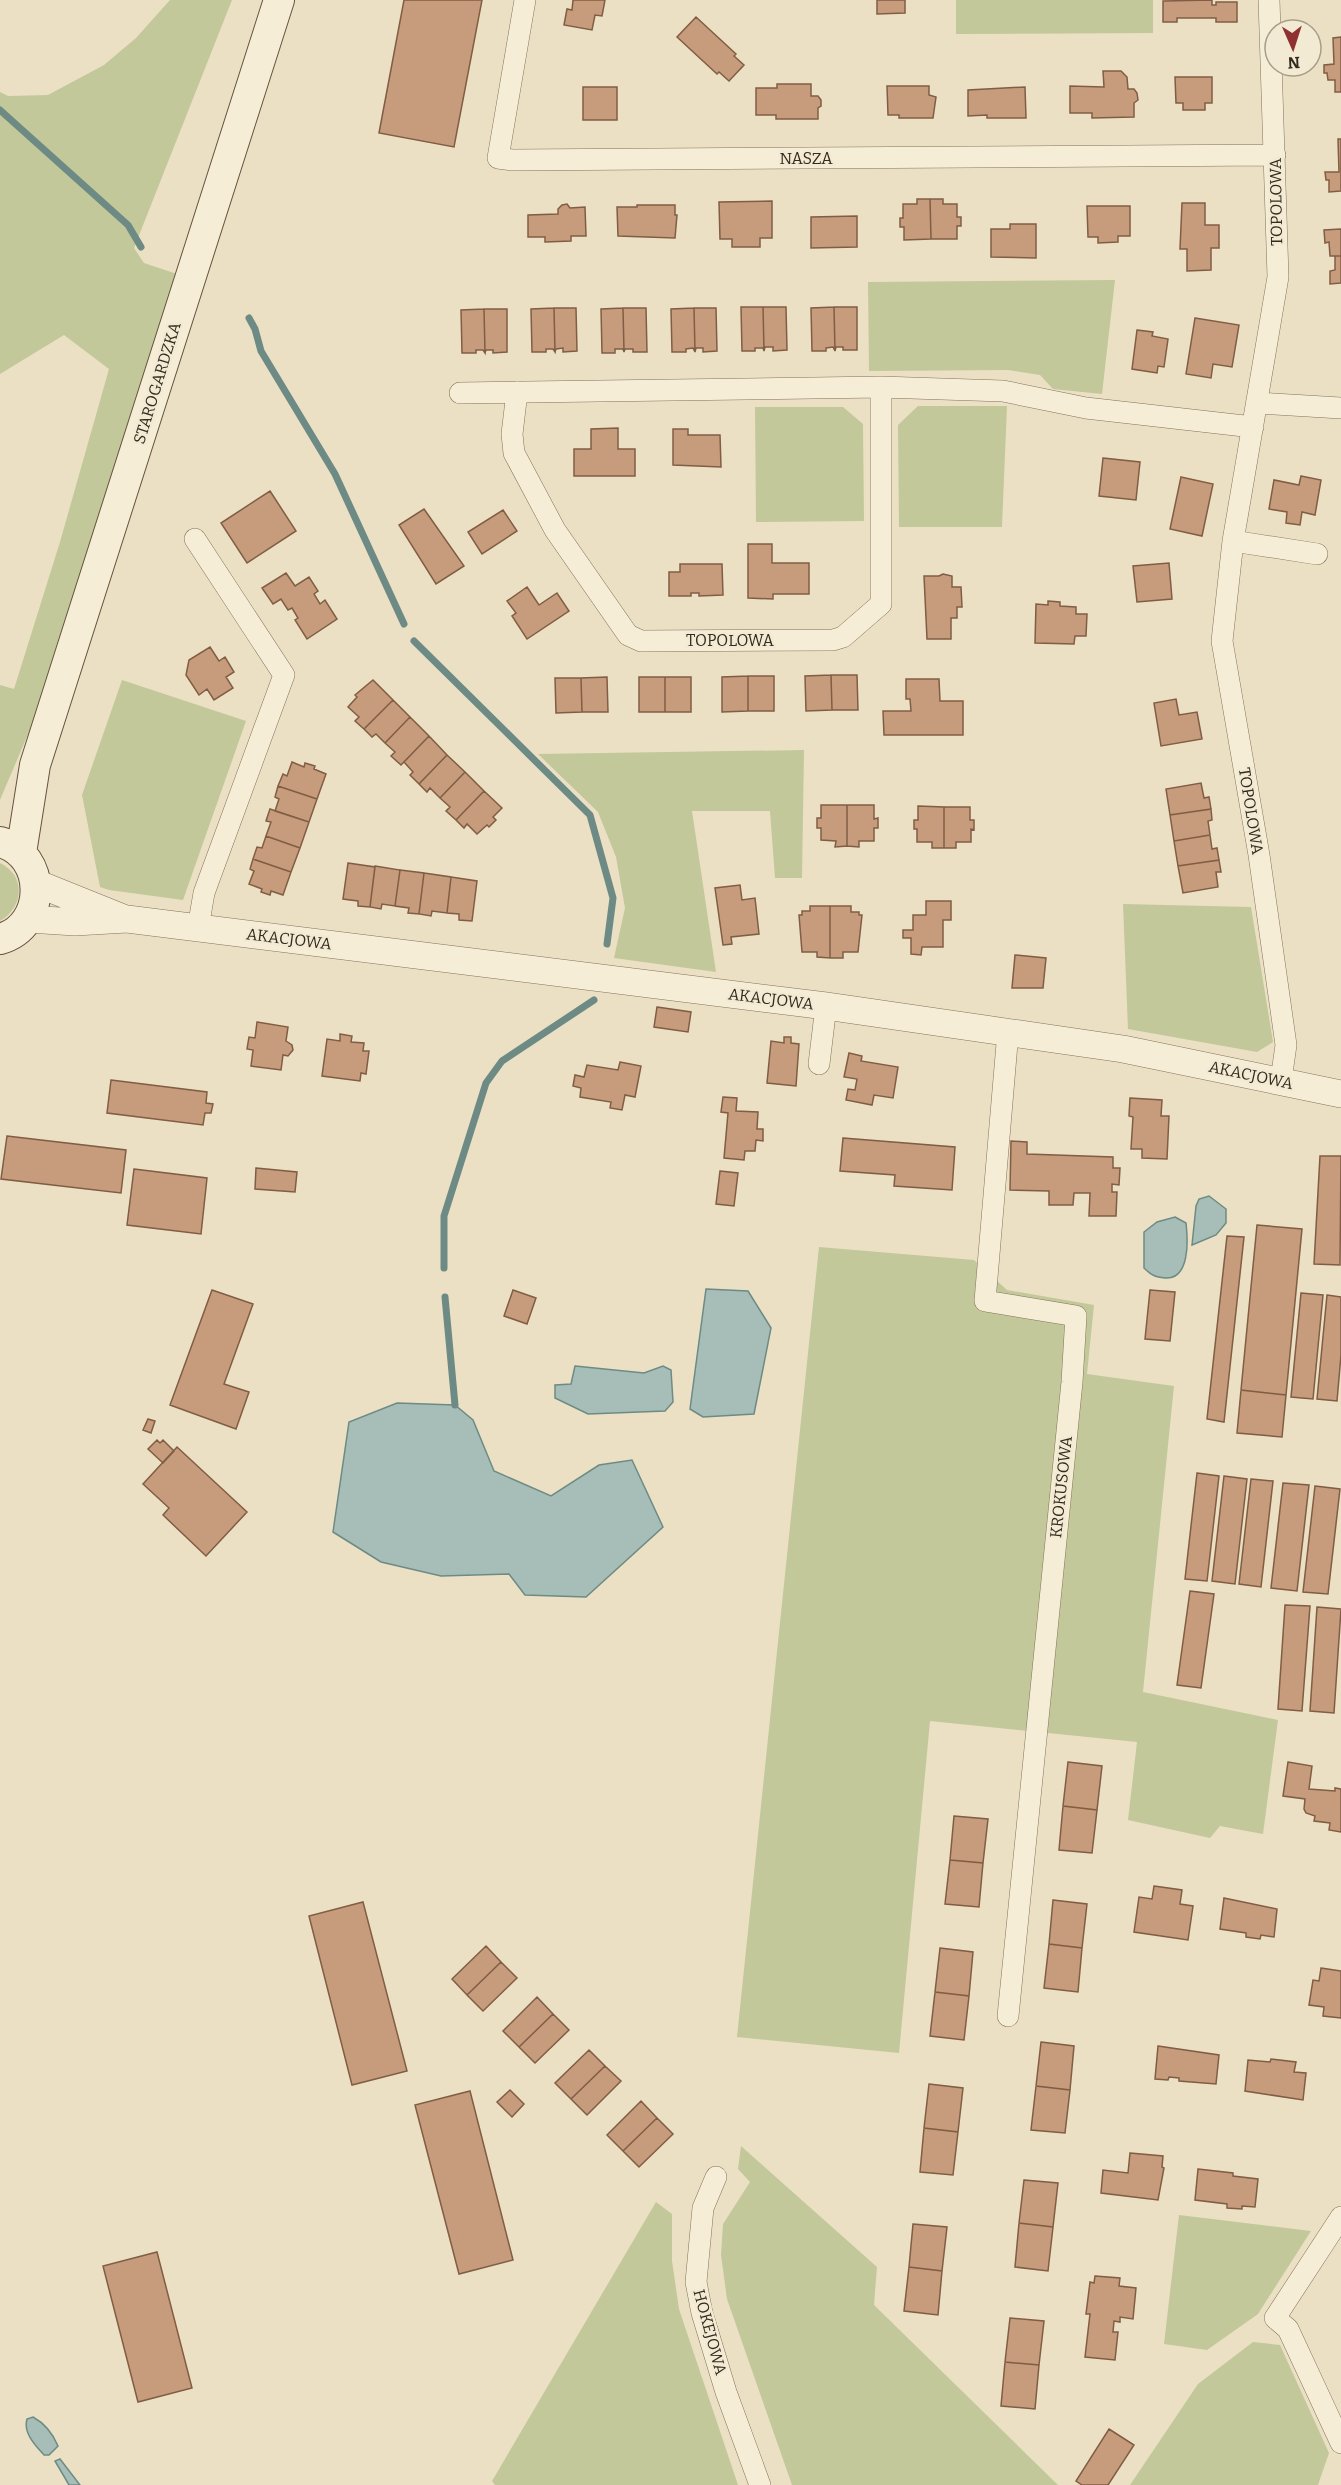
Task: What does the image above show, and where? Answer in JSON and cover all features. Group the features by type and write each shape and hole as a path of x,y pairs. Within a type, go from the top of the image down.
{"main road":[{"name":"STAROGARDZKA","path":"10,848 279,0"},
{"name":"STAROGARDZKA","path":"0,824 35,765"},
{"path":"0,939 19,930 28,919 36,901 36,883 31,867 10,848"}],"street":[{"name":"NASZA","path":"525,0 498,158 512,160 1275,155"},
{"name":"TOPOLOWA","path":"1269,0 1278,277 1233,542 1222,641 1258,855 1286,1045 1281,1080"},
{"name":"TOPOLOWA","path":"518,392 512,434 514,453 555,530 628,635 641,641 833,640 843,637 881,604 881,387"},
{"path":"460,393 881,387 1003,391 1086,408 1253,427"},
{"path":"1257,403 1341,408"},
{"path":"195,539 284,675 204,893 198,928"},
{"path":"1233,542 1317,554"},
{"name":"AKACJOWA","path":"36,883 127,919"},
{"name":"AKACJOWA","path":"28,919 75,922 127,919 826,1006 1123,1049 1341,1094"},
{"path":"819,1064 826,1006"},
{"name":"KROKUSOWA","path":"1008,1032 986,1301 1076,1316 1072,1382 1008,2016"},
{"name":"HOKEJOWA","path":"716,2177 703,2208 696,2282 702,2313 723,2381 760,2485"},
{"path":"1341,2217 1275,2318 1288,2329 1341,2443"}],"green space":[{"path":"170,0 232,0 134,248 144,263 177,274 40,706 0,800 0,685 14,689 60,542 109,369 64,335 0,374 0,92 8,96 48,95 104,65 136,38"},
{"path":"956,0 1153,0 1153,33 956,34"},
{"path":"1115,280 1102,394 1053,389 1040,375 1008,370 869,371 868,282"},
{"path":"918,406 1007,406 1002,527 899,527 898,425"},
{"path":"755,407 843,407 863,424 864,521 756,522"},
{"path":"122,680 246,721 183,900 100,887 82,795"},
{"path":"804,750 802,878 775,878 770,811 692,811 716,972 614,958 625,908 616,857 598,812 538,754"},
{"path":"0,863 15,876 19,892 14,908 0,921"},
{"path":"1123,904 1251,907 1273,1042 1257,1052 1128,1029"},
{"path":"819,1247 974,1260 1007,1290 1094,1305 1087,1374 1174,1386 1143,1692 1278,1720 1263,1834 1220,1826 1210,1838 1128,1820 1137,1742 930,1721 899,2053 737,2037"},
{"path":"741,2146 877,2267 874,2305 1058,2485 792,2485 727,2299 721,2255 723,2224 750,2182 738,2169"},
{"path":"656,2202 672,2214 672,2261 679,2309 738,2485 495,2485 492,2481"},
{"path":"1179,2215 1311,2231 1258,2314 1207,2350 1164,2344"},
{"path":"1253,2342 1280,2345 1329,2453 1318,2485 1130,2485 1198,2384"}],"water":[{"path":"1209,1196 1226,1209 1226,1223 1216,1235 1192,1245 1196,1206 1199,1199"},
{"path":"1175,1217 1186,1223 1186,1258 1179,1273 1173,1277 1156,1276 1144,1268 1144,1232 1157,1222"},
{"path":"706,1289 748,1291 771,1328 754,1414 703,1417 690,1409"},
{"path":"575,1366 644,1373 663,1366 671,1370 673,1402 665,1411 588,1414 555,1398 555,1385 571,1384"},
{"path":"397,1403 455,1405 473,1420 494,1471 551,1496 599,1465 632,1460 663,1527 586,1597 525,1595 509,1574 441,1576 381,1562 333,1532 349,1422"},
{"path":"33,2417 48,2429 58,2446 49,2455 44,2455 28,2434 27,2419"},
{"path":"60,2459 80,2485 69,2485 55,2461"}],"building":[{"path":"404,0 482,0 454,147 379,133"},
{"path":"573,0 605,0 602,16 595,15 592,30 564,25 567,9 572,10"},
{"path":"877,0 905,0 905,13 877,14"},
{"path":"1212,0 1212,5 1216,5 1216,2 1237,2 1237,22 1216,22 1216,18 1177,18 1177,22 1163,22 1163,1"},
{"path":"696,17 736,54 734,56 744,65 729,81 719,72 717,74 677,37"},
{"path":"1341,37 1341,92 1335,92 1335,80 1328,80 1327,73 1324,73 1324,65 1334,64 1333,38"},
{"path":"1103,71 1121,71 1127,77 1128,89 1134,89 1137,93 1138,100 1134,103 1134,117 1092,118 1092,113 1070,113 1070,86 1104,87"},
{"path":"1175,77 1212,77 1212,103 1205,103 1205,110 1183,110 1183,103 1176,103"},
{"path":"777,84 811,84 811,96 818,96 821,100 818,119 776,119 776,115 756,115 756,88 777,88"},
{"path":"887,86 929,86 929,95 936,97 933,118 899,118 899,115 888,115"},
{"path":"583,87 617,87 617,120 583,120"},
{"path":"1025,87 1026,118 968,116 968,90"},
{"path":"1338,139 1341,139 1341,191 1329,192 1329,180 1326,180 1325,172 1339,172"},
{"path":"917,199 930,199 931,239 904,240 904,227 900,227 900,218 903,218 903,204 917,204"},
{"path":"930,199 943,199 943,204 957,204 957,217 961,217 961,226 957,226 957,239 931,239"},
{"path":"772,201 772,238 760,238 760,247 732,247 732,239 720,239 719,202"},
{"path":"1182,203 1205,203 1205,225 1219,225 1219,248 1211,248 1211,270 1187,271 1187,249 1180,249"},
{"path":"567,204 570,208 585,207 586,236 571,236 571,241 545,242 545,237 528,237 528,215 558,214 558,209"},
{"path":"637,205 675,205 675,215 677,215 675,238 618,236 617,207 637,207"},
{"path":"1087,206 1130,206 1130,236 1118,236 1118,242 1098,243 1098,237 1088,237"},
{"path":"857,216 857,247 811,248 811,217"},
{"path":"1010,224 1036,224 1036,258 991,257 991,229 1010,229"},
{"path":"1341,229 1341,256 1330,256 1329,242 1325,243 1324,230"},
{"path":"1335,256 1341,256 1341,283 1330,284 1330,271 1335,270"},
{"path":"741,307 763,307 764,351 763,348 755,348 755,351 742,351"},
{"path":"763,307 786,307 787,350 773,351 773,347 765,347 764,351"},
{"path":"834,307 857,307 857,350 843,350 843,347 836,347 835,351"},
{"path":"834,307 835,351 833,347 826,348 826,351 812,351 811,308"},
{"path":"554,308 576,308 577,351 563,352 563,348 556,349 555,352"},
{"path":"554,308 555,352 553,349 546,349 546,352 532,352 531,309"},
{"path":"623,308 646,308 647,352 633,352 633,349 625,349 624,352"},
{"path":"623,308 624,352 623,349 615,349 615,353 602,353 601,309"},
{"path":"694,308 716,308 717,351 703,352 703,348 696,348 695,352"},
{"path":"694,308 695,352 693,348 686,349 686,352 672,352 671,309"},
{"path":"484,309 507,309 507,352 493,353 493,350 486,350 485,353"},
{"path":"484,309 485,353 483,350 476,350 476,353 462,353 461,310"},
{"path":"1195,318 1239,325 1232,367 1213,364 1211,378 1186,374"},
{"path":"1137,330 1153,332 1152,336 1168,339 1164,367 1158,366 1157,373 1132,369"},
{"path":"618,428 618,449 635,449 635,476 574,476 574,449 591,449 591,429"},
{"path":"673,429 688,429 688,435 720,435 721,467 673,465"},
{"path":"1103,458 1140,462 1136,500 1099,496"},
{"path":"1301,476 1321,480 1315,515 1302,512 1300,525 1286,523 1287,512 1269,509 1274,480 1299,485"},
{"path":"1181,477 1213,484 1202,536 1170,529"},
{"path":"270,491 296,531 247,563 221,523"},
{"path":"424,509 464,566 436,584 399,525"},
{"path":"503,510 517,531 482,554 468,532"},
{"path":"748,544 772,544 772,563 809,563 809,594 773,594 773,599 748,598"},
{"path":"1169,563 1172,599 1137,602 1133,566"},
{"path":"680,564 722,564 723,595 699,596 699,593 691,593 691,596 669,596 669,572 680,572"},
{"path":"286,573 295,586 309,577 318,591 314,594 320,604 325,600 337,619 307,639 295,620 298,618 292,608 288,610 281,599 273,604 262,588"},
{"path":"943,574 952,576 952,587 961,587 962,607 957,607 957,618 951,618 951,639 927,639 924,576"},
{"path":"527,587 539,605 557,593 569,611 527,639 512,616 516,613 507,601"},
{"path":"1048,601 1060,602 1060,606 1076,607 1076,614 1087,614 1086,636 1075,636 1074,644 1035,643 1036,604 1048,605"},
{"path":"210,647 219,661 225,657 234,672 226,677 233,688 214,700 207,689 199,695 186,675 189,660"},
{"path":"831,675 857,675 858,710 832,710"},
{"path":"831,675 832,710 806,711 805,676"},
{"path":"748,676 774,676 774,711 748,711"},
{"path":"748,676 748,711 722,712 722,677"},
{"path":"607,677 608,712 582,712 581,678"},
{"path":"639,677 665,677 665,712 639,712"},
{"path":"665,677 691,677 691,712 665,712"},
{"path":"555,678 581,678 582,712 556,713"},
{"path":"906,679 939,679 940,701 963,701 963,735 884,735 883,711 911,711 910,699 906,699"},
{"path":"373,680 393,700 364,729 355,721 359,717 348,707 357,697 355,695"},
{"path":"1176,699 1179,715 1197,712 1202,739 1161,746 1154,703"},
{"path":"393,700 410,717 385,743 376,734 372,737 364,729"},
{"path":"410,717 429,736 401,765 391,756 395,752 385,743"},
{"path":"429,736 447,755 419,784 410,775 413,772 404,762"},
{"path":"447,755 465,772 440,798 430,788 427,792 419,784"},
{"path":"292,762 304,767 305,763 315,766 314,769 326,774 317,799 278,786 283,774 287,776"},
{"path":"465,772 484,791 456,820 446,811 450,807 440,798"},
{"path":"1201,783 1204,798 1209,797 1211,809 1170,815 1166,789"},
{"path":"278,786 317,799 309,822 275,811 279,799 275,797"},
{"path":"484,791 502,808 493,817 496,820 477,834 467,824 464,828 456,820"},
{"path":"821,805 847,805 847,846 835,847 836,841 821,840 821,828 817,828 817,818 821,818"},
{"path":"847,805 874,805 874,819 878,818 878,828 874,828 874,841 859,841 859,847 847,846"},
{"path":"918,806 944,807 944,848 932,848 932,842 917,842 914,820 918,820"},
{"path":"944,807 970,807 970,820 974,820 971,842 956,842 956,848 944,848"},
{"path":"270,809 309,822 300,848 266,836 271,822 266,821"},
{"path":"1211,809 1212,820 1208,821 1210,835 1174,841 1170,815"},
{"path":"1210,835 1212,849 1217,848 1219,860 1178,866 1174,841"},
{"path":"266,836 300,848 291,872 253,859 257,847 262,848"},
{"path":"253,859 291,872 283,895 271,891 270,895 249,884 254,871 250,869"},
{"path":"1219,860 1221,872 1216,872 1218,887 1183,893 1178,866"},
{"path":"348,863 375,867 370,907 358,906 358,901 343,899"},
{"path":"375,866 400,870 395,906 382,904 381,909 370,907"},
{"path":"400,870 424,873 419,914 408,913 409,908 395,906"},
{"path":"424,873 451,877 447,913 432,911 431,916 419,914"},
{"path":"451,877 477,881 472,921 459,920 459,914 447,913"},
{"path":"740,885 742,900 755,898 759,934 731,937 732,944 723,945 715,888"},
{"path":"926,901 951,901 951,920 943,920 943,947 922,947 921,955 911,954 911,938 903,938 903,930 913,930 913,915 926,915"},
{"path":"810,906 830,906 830,958 817,957 817,952 802,952 799,915 802,915 802,911 810,911"},
{"path":"830,906 851,906 851,912 859,912 859,915 862,915 858,952 843,952 843,958 830,958"},
{"path":"1015,955 1046,958 1043,988 1012,988"},
{"path":"657,1007 691,1012 688,1032 654,1027"},
{"path":"257,1022 288,1027 286,1041 292,1045 293,1050 288,1056 283,1055 281,1070 251,1066 253,1050 247,1049 249,1037 255,1038"},
{"path":"340,1034 352,1036 351,1042 364,1043 363,1051 369,1051 366,1074 361,1073 360,1081 322,1076 327,1039 340,1041"},
{"path":"784,1037 791,1037 791,1043 799,1044 796,1086 767,1083 771,1041 784,1043"},
{"path":"849,1053 862,1056 861,1061 898,1067 893,1098 874,1095 872,1105 846,1100 848,1089 855,1090 857,1079 844,1077"},
{"path":"620,1062 641,1066 635,1097 625,1095 622,1110 610,1108 611,1102 580,1097 581,1088 573,1086 575,1075 584,1077 587,1065 618,1070"},
{"path":"111,1080 207,1092 206,1103 213,1104 211,1113 205,1113 203,1125 107,1113"},
{"path":"723,1097 737,1098 736,1111 758,1112 757,1129 763,1129 763,1141 756,1140 755,1151 745,1151 744,1160 724,1158 728,1113 721,1112"},
{"path":"1130,1098 1162,1100 1161,1116 1169,1116 1167,1159 1142,1158 1142,1149 1131,1149 1133,1117 1129,1116"},
{"path":"7,1136 126,1150 121,1193 1,1179"},
{"path":"843,1138 955,1147 952,1190 894,1186 895,1175 840,1171"},
{"path":"1011,1141 1027,1142 1027,1154 1113,1157 1113,1168 1120,1168 1119,1185 1112,1184 1112,1192 1117,1192 1116,1216 1089,1216 1090,1193 1074,1193 1073,1205 1049,1205 1049,1191 1010,1190"},
{"path":"1320,1156 1341,1156 1340,1265 1314,1264"},
{"path":"256,1168 297,1172 295,1192 255,1189"},
{"path":"134,1169 207,1178 201,1234 127,1225"},
{"path":"720,1171 738,1173 734,1206 716,1204"},
{"path":"1257,1225 1302,1229 1286,1395 1241,1390"},
{"path":"1227,1236 1244,1237 1224,1422 1207,1419"},
{"path":"212,1290 253,1304 224,1384 249,1392 236,1429 170,1405"},
{"path":"513,1290 536,1298 527,1324 504,1316"},
{"path":"1150,1290 1175,1292 1170,1341 1145,1339"},
{"path":"1301,1293 1323,1295 1313,1399 1291,1397"},
{"path":"1327,1295 1341,1297 1341,1355 1337,1401 1317,1399"},
{"path":"1241,1390 1286,1395 1282,1437 1237,1433"},
{"path":"148,1419 155,1421 151,1433 143,1430"},
{"path":"157,1440 160,1443 163,1440 174,1451 163,1463 148,1449"},
{"path":"177,1447 247,1512 206,1556 163,1515 169,1508 143,1484"},
{"path":"1197,1473 1219,1476 1207,1581 1185,1579"},
{"path":"1224,1476 1247,1479 1235,1584 1212,1581"},
{"path":"1251,1479 1273,1481 1261,1587 1239,1584"},
{"path":"1283,1483 1309,1485 1297,1591 1271,1588"},
{"path":"1315,1486 1340,1489 1328,1594 1303,1592"},
{"path":"1190,1591 1214,1594 1201,1688 1177,1685"},
{"path":"1285,1605 1310,1606 1302,1711 1278,1709"},
{"path":"1317,1607 1341,1609 1334,1713 1310,1711"},
{"path":"1068,1762 1102,1766 1097,1810 1063,1806"},
{"path":"1288,1762 1312,1766 1309,1789 1335,1791 1335,1788 1341,1789 1341,1832 1329,1830 1330,1823 1314,1821 1315,1816 1306,1813 1304,1809 1305,1799 1283,1796"},
{"path":"1063,1806 1097,1810 1092,1853 1059,1850"},
{"path":"954,1816 988,1819 983,1863 950,1860"},
{"path":"950,1860 983,1863 979,1907 945,1904"},
{"path":"1154,1886 1182,1890 1180,1904 1193,1906 1188,1940 1134,1932 1139,1897 1152,1899"},
{"path":"1224,1898 1277,1909 1274,1937 1261,1935 1260,1939 1246,1937 1246,1933 1220,1929"},
{"path":"1053,1900 1087,1904 1082,1948 1049,1944"},
{"path":"363,1902 407,2071 352,2085 309,1916"},
{"path":"1049,1944 1082,1948 1078,1992 1044,1988"},
{"path":"486,1946 501,1962 467,1995 452,1979"},
{"path":"940,1948 973,1952 969,1996 935,1992"},
{"path":"501,1962 517,1978 483,2011 467,1995"},
{"path":"1321,1968 1341,1971 1341,2018 1323,2016 1324,2007 1309,2005 1313,1980 1319,1981"},
{"path":"935,1992 969,1996 964,2040 930,2036"},
{"path":"537,1997 553,2014 519,2047 503,2031"},
{"path":"553,2014 569,2030 535,2063 519,2047"},
{"path":"1041,2042 1074,2046 1070,2090 1036,2086"},
{"path":"1158,2046 1219,2055 1216,2084 1179,2081 1179,2078 1169,2077 1168,2080 1155,2079"},
{"path":"589,2050 605,2066 571,2099 555,2083"},
{"path":"1271,2059 1296,2062 1294,2072 1306,2073 1303,2100 1245,2091 1248,2060 1270,2062"},
{"path":"605,2066 621,2081 587,2115 571,2099"},
{"path":"929,2084 963,2088 958,2132 924,2128"},
{"path":"1036,2086 1070,2090 1065,2133 1031,2130"},
{"path":"510,2090 524,2104 512,2117 497,2102"},
{"path":"470,2091 513,2260 459,2274 415,2105"},
{"path":"641,2101 657,2118 623,2151 607,2135"},
{"path":"657,2118 673,2134 639,2167 623,2151"},
{"path":"924,2128 958,2132 953,2175 920,2172"},
{"path":"1130,2153 1163,2156 1162,2167 1164,2168 1158,2200 1101,2193 1103,2170 1128,2173"},
{"path":"1198,2169 1233,2173 1233,2176 1258,2179 1255,2207 1227,2208 1227,2204 1195,2200"},
{"path":"1024,2180 1058,2183 1053,2227 1019,2223"},
{"path":"1019,2223 1053,2227 1048,2271 1015,2267"},
{"path":"913,2224 947,2227 942,2271 909,2267"},
{"path":"157,2252 192,2388 138,2402 103,2266"},
{"path":"909,2267 942,2271 938,2315 904,2311"},
{"path":"1095,2276 1120,2278 1119,2286 1136,2288 1133,2319 1120,2317 1120,2322 1114,2321 1113,2332 1118,2332 1115,2360 1085,2357 1090,2314 1086,2314 1090,2282 1094,2283"},
{"path":"1010,2318 1044,2321 1039,2365 1005,2362"},
{"path":"1005,2362 1039,2365 1035,2409 1001,2406"},
{"path":"1109,2429 1134,2445 1108,2485 1082,2485 1076,2481"}],"waterway":[{"path":"0,110 128,225 141,247"},
{"path":"249,318 255,329 261,351 335,474 404,624"},
{"path":"414,641 590,815 613,898 607,944"},
{"path":"444,1268 444,1216 486,1083 502,1061 594,1000"},
{"path":"445,1297 455,1405"}]}
